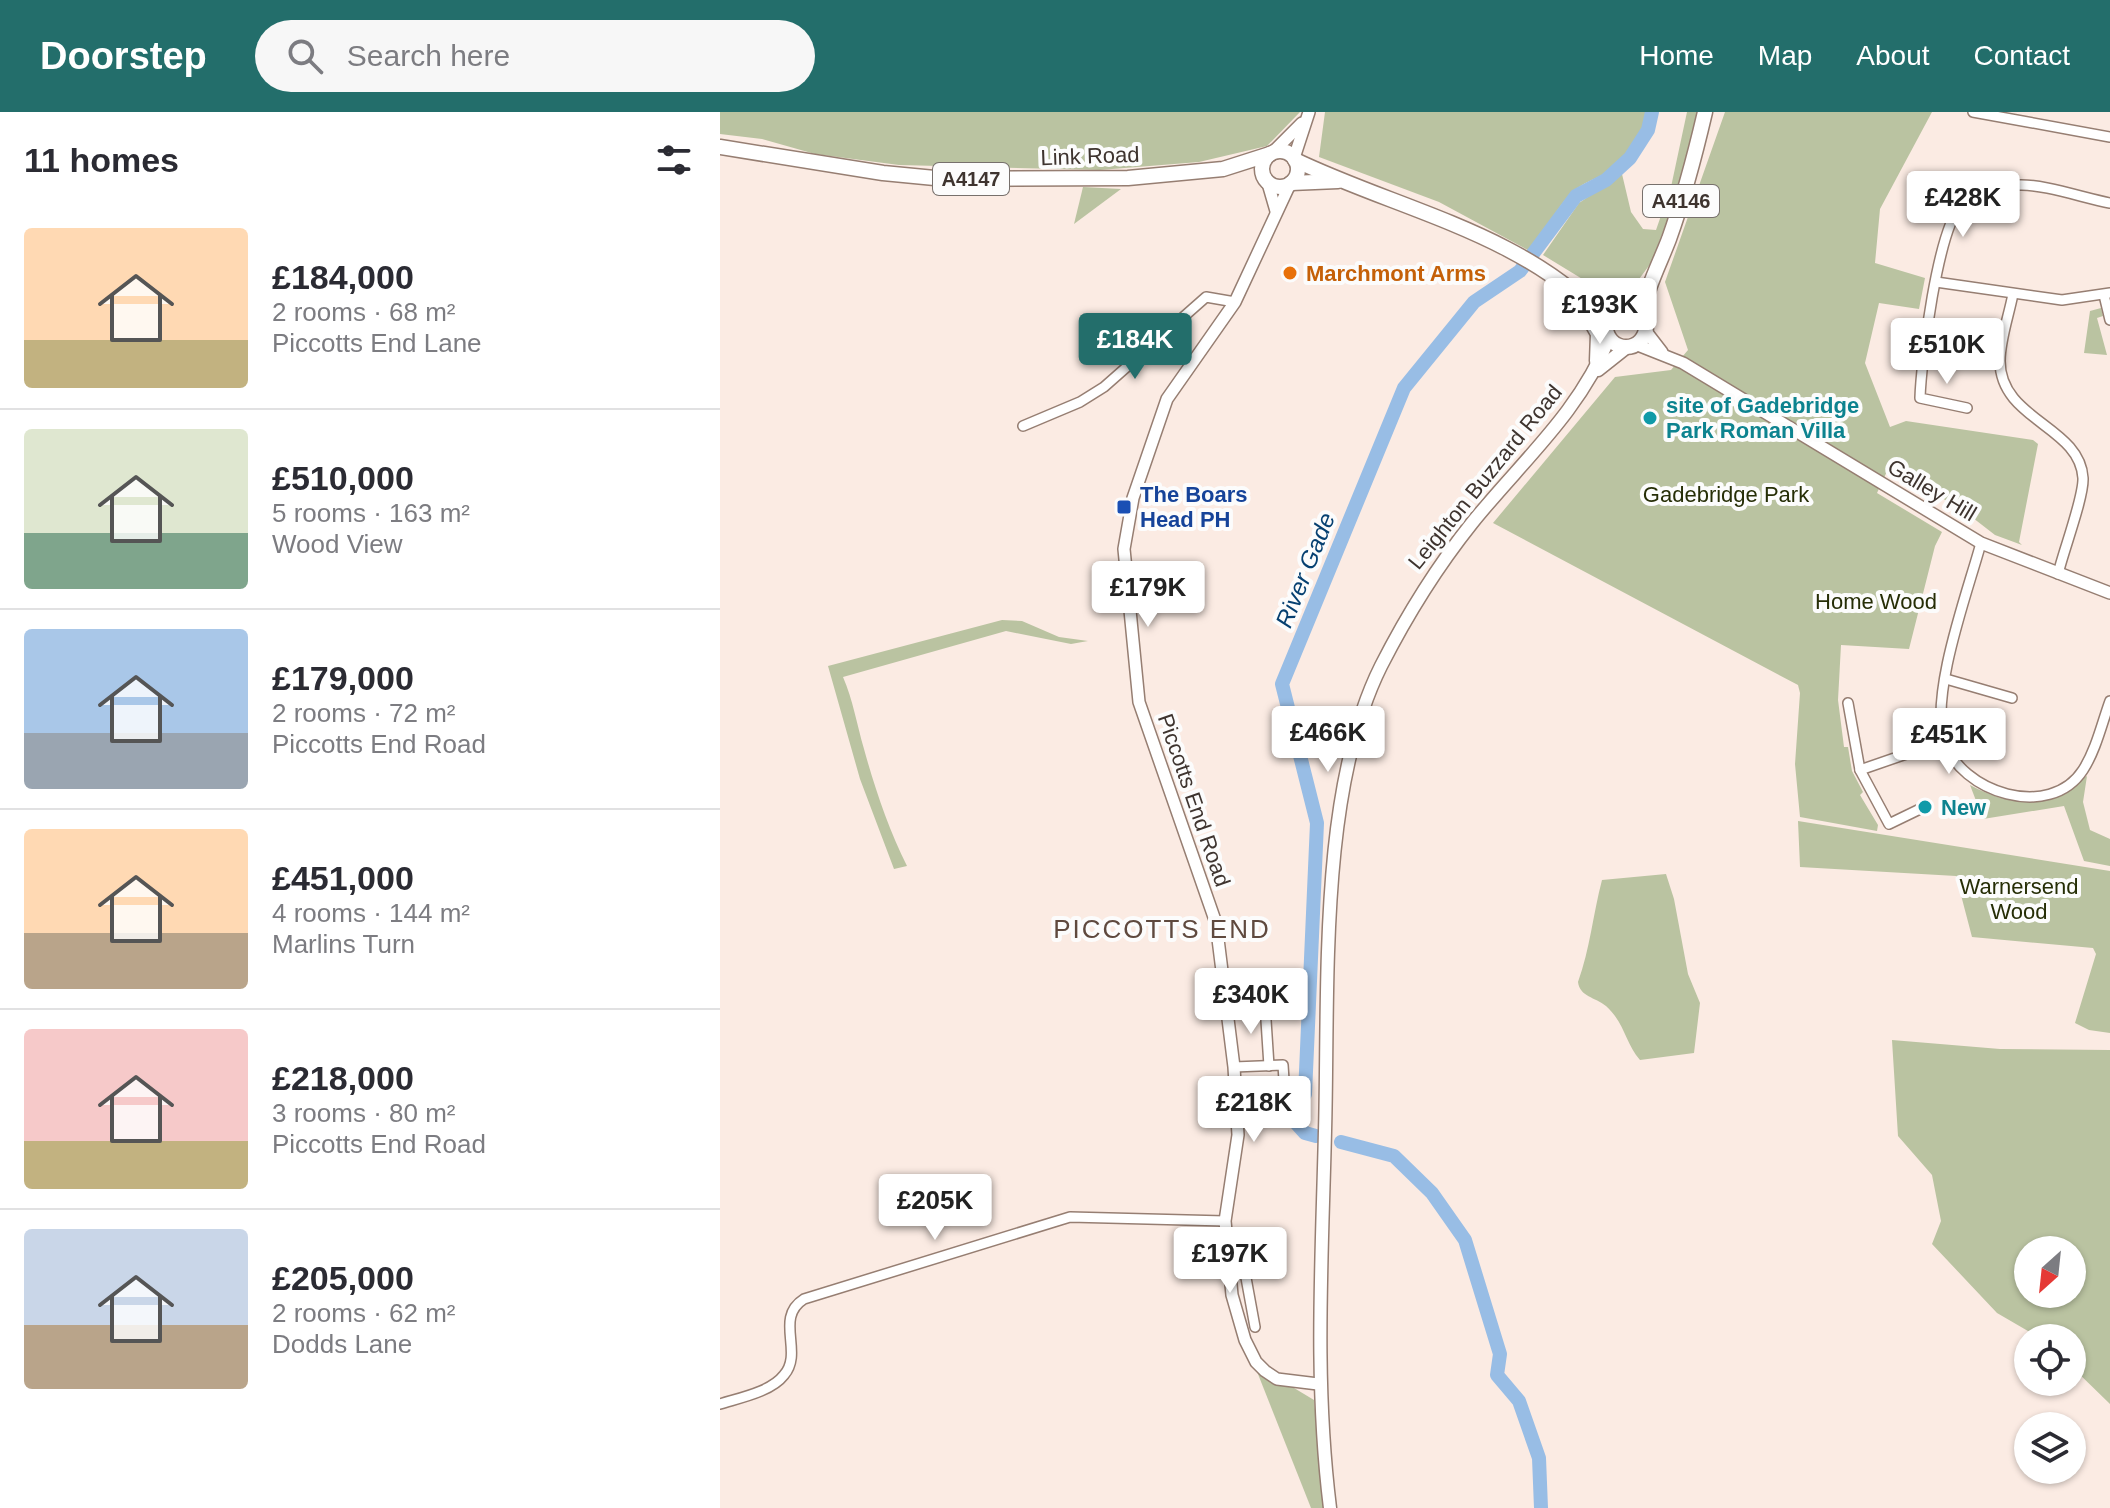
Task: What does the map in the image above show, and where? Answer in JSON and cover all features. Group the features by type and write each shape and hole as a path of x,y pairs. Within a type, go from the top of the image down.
{"main road":[{"name":"A4146","path":"1644,323 1647,287 1668,242 1692,168 1705,112"},
{"name":"Link Road","path":"720,147 883,173 945,179 1113,179 1223,169 1249,172 1278,186 1342,181"},
{"name":"Link Road","path":"1223,169 1282,151 1342,181 1457,225 1519,256 1583,297 1608,330"},
{"path":"1267,180 1263,166 1271,154"},
{"path":"1291,183 1298,172 1294,159"},
{"path":"1567,286 1597,334 1596,372"},
{"name":"A4146","path":"1623,308 1647,287"},
{"name":"Link Road","path":"1583,297 1623,308 1644,323"},
{"path":"1623,308 1608,330 1631,346 1644,323"},
{"name":"Leighton Buzzard Road","path":"1330,1508 1318,1384 1325,1029 1339,828 1356,729 1380,669 1430,579 1474,522 1554,433 1596,372 1608,330"},
{"name":"Leighton Buzzard Road","path":"1596,372 1631,346"}],"street":[{"path":"1973,112 2110,137"},
{"path":"1271,154 1306,117"},
{"path":"1294,159 1306,117"},
{"path":"1267,180 1277,212"},
{"name":"Piccotts End Road","path":"1291,183 1235,302 1167,399 1133,498 1124,549 1139,702 1216,923 1234,1067 1238,1135 1225,1221 1232,1295 1256,1362 1277,1379 1318,1384"},
{"path":"1967,408 1920,398 1936,282 1949,225 1959,206 1974,196 2020,185 2110,203"},
{"path":"1936,282 2062,300 2107,294 2110,320"},
{"path":"2013,294 2000,362 2007,385 2018,406 2068,446 2083,478 2058,574"},
{"path":"1023,426 1080,402 1104,387 1206,297 1235,302"},
{"name":"Galley Hill","path":"1644,323 1662,352"},
{"name":"Galley Hill","path":"1631,346 1662,352 1981,543 2110,593"},
{"path":"1981,543 1941,705 1944,741 1968,774 2002,794 2033,798 2062,788 2083,771 2110,701"},
{"path":"1946,679 2012,698"},
{"path":"1848,703 1860,770 1889,824 1920,809"},
{"path":"1860,770 1944,741"},
{"path":"1265,1005 1269,1066"},
{"path":"1234,1067 1283,1065 1286,1111 1267,1118"},
{"path":"720,1404 763,1388 784,1376 790,1361 790,1317 796,1304 804,1299 1070,1217 1225,1221"},
{"path":"1225,1244 1240,1245 1255,1327"}],"green space":[{"path":"720,112 1300,112 1267,146 1199,162 1100,170 899,165 815,154 762,139 720,134"},
{"path":"1325,112 1649,112 1638,140 1626,157 1611,170 1578,188 1563,203 1533,252 1537,255 1439,202 1319,157"},
{"path":"1687,112 1699,112 1669,216 1651,263 1625,298 1584,280 1543,255 1579,203 1622,174 1631,212 1643,229 1656,230 1671,187"},
{"name":"Gadebridge Park","path":"1725,112 1932,112 1880,209 1875,263 1925,278 1919,309 1879,303 1865,363 1890,427 1906,421 2033,440 2038,444 2019,542 2022,545 1995,535 1964,511 1889,467 1877,493 1942,532 1935,546 1909,649 1841,645 1838,700 1844,747 1848,747 1852,771 1863,792 1860,795 1878,825 1877,831 1800,817 1795,764 1798,685 1493,523 1615,377 1671,370 1688,350 1665,282"},
{"path":"1083,187 1121,189 1074,224"},
{"path":"2101,308 2103,316 2097,318 2107,355 2084,353 2090,311"},
{"path":"1002,620 1022,621 1059,637 1088,641 1071,644 1006,631 843,677 878,794 907,866 894,869 860,779 828,666"},
{"path":"2087,776 2083,802 2090,830 2110,839 2110,866 2084,861 2064,806 1983,819 1970,785 2003,798 2030,801 2056,793"},
{"name":"Warnersend Wood","path":"1798,821 2110,871 2110,1033 2089,1030 2075,1023 2096,954 2093,948 1972,937 1956,876 1800,867"},
{"path":"1666,874 1674,899 1688,974 1700,1003 1694,1053 1640,1060 1612,1013 1602,1003 1585,994 1578,982 1602,880"},
{"path":"1892,1040 2000,1049 2110,1050 2110,1404 2086,1381 2086,1324 2016,1324 1997,1313 1932,1244 1941,1221 1932,1175 1898,1136"},
{"path":"1254,1364 1314,1400 1325,1508 1311,1508"}],"waterway":[{"name":"River Gade","path":"1316,1136 1305,1133 1296,1123 1298,1108 1305,1094 1317,823 1282,684 1404,388 1474,302 1520,271 1576,196 1606,180 1630,158 1648,130 1652,112"},
{"name":"River Gade","path":"1341,1142 1394,1156 1432,1193 1465,1240 1500,1354 1497,1375 1519,1401 1539,1458 1541,1508"}],"place":[{"name":"Marchmont Arms","path":"1290,273"},
{"name":"site of Gadebridge Park Roman Villa","path":"1650,418"},
{"name":"The Boars Head PH","path":"1124,507"},
{"name":"New","path":"1925,807"}],"district":[{"name":"PICCOTTS END","path":"1162,929"}],"park label":[{"name":"Home Wood","path":"1876,601"}]}
